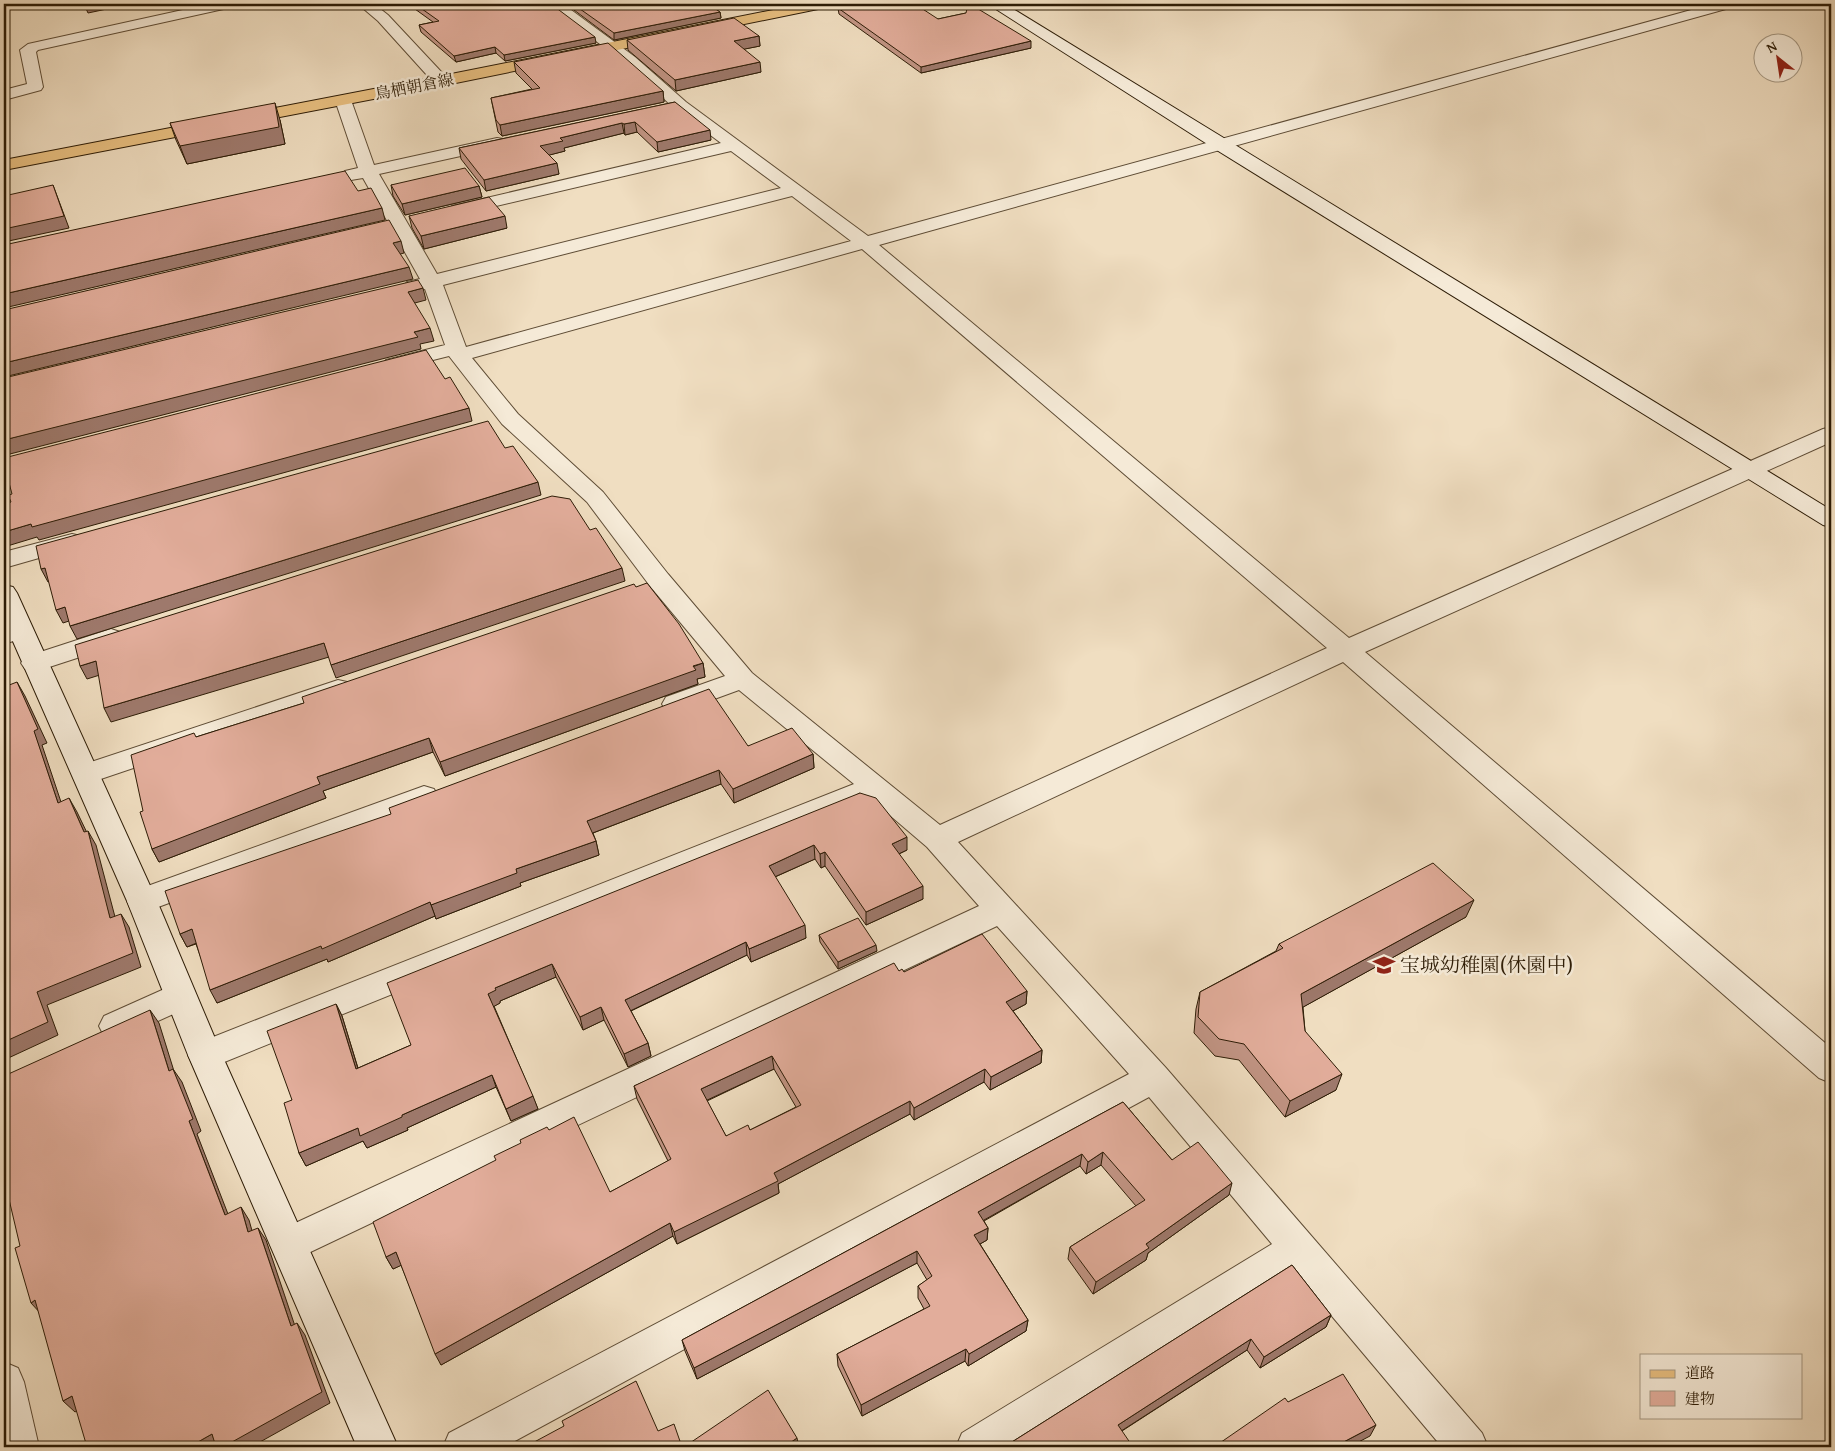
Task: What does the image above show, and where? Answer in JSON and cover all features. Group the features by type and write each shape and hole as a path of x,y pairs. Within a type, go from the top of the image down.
{"main road":[{"name":"鳥栖朝倉線","path":"4,165 343,100 823,4"}],"street":[{"path":"4,6 50,4"},
{"path":"4,95 35,87 28,50 33,47 228,4"},
{"path":"365,4 383,18 441,80"},
{"path":"554,4 648,75 680,104 866,243 1346,650 1831,1068"},
{"path":"995,4 1220,145 1831,520"},
{"path":"370,370 458,351 866,243 1728,4"},
{"path":"343,100 368,171 432,282 458,351 500,422 586,490 743,680 876,787 937,839 1154,1078 1468,1447"},
{"path":"660,109 680,104"},
{"path":"330,180 514,140"},
{"path":"437,216 734,145"},
{"path":"394,291 796,190"},
{"path":"379,229 417,220"},
{"path":"937,839 1346,650 1752,471 1831,434"},
{"path":"558,499 586,490"},
{"path":"4,560 90,536"},
{"path":"631,589 659,580"},
{"path":"4,593 12,633 34,663 86,774 142,901 205,1055 378,1447"},
{"path":"34,663 129,633"},
{"path":"650,714 743,680"},
{"path":"86,774 359,682"},
{"path":"205,1055 876,787"},
{"path":"142,901 447,788"},
{"path":"289,1244 1001,910"},
{"path":"92,1037 180,996"},
{"path":"464,1447 1154,1078"},
{"path":"976,1447 1298,1248"},
{"path":"4,1382 19,1447"}],"building":[{"path":"415,4 551,4 595,37 504,55 495,47 454,56 419,25 439,21"},
{"path":"573,4 708,4 720,12 614,33"},
{"path":"855,4 915,4 938,19 966,13 968,4 970,4 1031,41 921,67 838,8"},
{"path":"734,18 759,36 734,41 760,62 675,80 627,40"},
{"path":"608,43 663,91 500,125 496,120 491,98 540,88 514,62"},
{"path":"675,102 710,130 657,142 635,122 622,123 560,138 563,141 540,146 557,163 484,180 459,148"},
{"path":"275,103 279,127 180,146 170,123"},
{"path":"465,168 479,186 402,204 391,185"},
{"path":"345,171 358,191 371,188 382,208 4,294 4,245"},
{"path":"53,185 64,216 4,229 4,196"},
{"path":"489,197 505,216 421,236 409,216"},
{"path":"389,220 401,241 393,243 409,267 4,363 4,310"},
{"path":"418,280 423,288 408,292 430,328 414,332 418,337 4,440 4,378"},
{"path":"426,350 445,379 450,377 469,408 32,527 31,524 4,532 4,505 11,502 8,495 12,494 4,458"},
{"path":"488,421 505,448 513,446 538,482 70,626 65,607 56,610 45,568 41,569 36,546"},
{"path":"552,496 570,499 590,530 596,528 622,568 331,665 324,643 104,708 96,661 80,666 75,645"},
{"path":"647,583 679,624 703,663 693,666 696,670 440,762 429,738 317,777 320,784 152,849 140,812 143,811 131,755 194,733 196,737 304,703 302,697 634,584 636,587"},
{"path":"17,682 38,729 34,731 58,803 69,798 84,832 88,831 110,918 121,914 133,953 37,992 48,1022 4,1042 4,687"},
{"path":"709,689 748,746 792,728 813,754 733,789 719,770 587,821 596,841 516,869 517,873 431,905 430,902 322,949 321,946 210,990 192,929 180,934 165,891 391,814 389,808"},
{"path":"860,793 876,798 907,837 892,844 923,886 866,912 825,852 820,854 814,845 769,866 805,925 749,949 746,942 625,1000 648,1043 624,1054 601,1007 580,1017 552,964 495,988 496,990 488,994 533,1096 506,1109 492,1075 360,1136 358,1128 299,1153 284,1103 292,1100 267,1031 336,1004 356,1069 411,1045 387,983"},
{"path":"1433,863 1474,900 1301,994 1305,1031 1342,1074 1290,1101 1244,1044 1219,1039 1198,1017 1200,992 1283,948 1279,944"},
{"path":"858,918 876,945 838,962 819,935"},
{"path":"982,934 1027,991 1006,1002 1042,1050 991,1077 985,1069 914,1108 910,1101 774,1173 778,1181 674,1232 670,1223 435,1354 396,1252 386,1257 373,1222 496,1160 494,1156 521,1143 520,1140 547,1127 549,1130 574,1117 610,1192 671,1159 634,1086 894,963 899,971 902,969 904,972","holes":["772,1056 801,1105 750,1130 748,1125 726,1136 701,1089"]},
{"path":"150,1010 169,1071 173,1069 193,1119 189,1121 225,1215 241,1207 248,1232 258,1228 291,1326 297,1323 322,1392 223,1447 216,1447 212,1434 189,1447 87,1447 72,1396 63,1401 35,1300 31,1303 15,1248 20,1246 4,1178 4,1076"},
{"path":"1123,1102 1172,1160 1198,1142 1232,1183 1146,1244 1149,1248 1096,1282 1070,1247 1145,1200 1103,1152 1088,1162 1082,1154 978,1212 988,1228 974,1235 1028,1320 969,1354 966,1349 861,1405 837,1354 930,1306 918,1286 932,1276 917,1251 694,1368 682,1340"},
{"path":"1292,1265 1331,1315 1264,1357 1251,1339 1118,1425 1133,1447 1004,1447"},
{"path":"1343,1374 1376,1425 1334,1447 1214,1447 1285,1398 1288,1402"},
{"path":"636,1381 658,1431 674,1424 682,1447 525,1447 564,1426 562,1421"},
{"path":"768,1390 797,1438 784,1447 684,1447"}],"place":[{"name":"宝城幼稚園(休園中)","path":"1384,965"}]}
